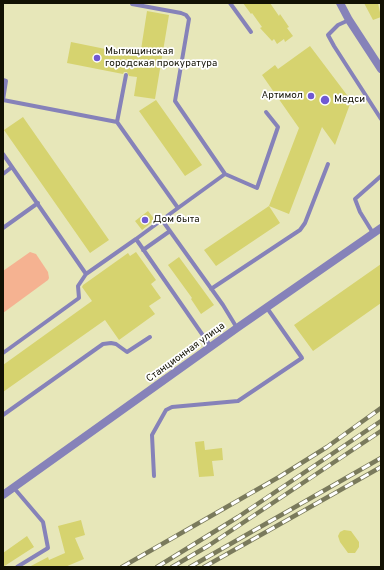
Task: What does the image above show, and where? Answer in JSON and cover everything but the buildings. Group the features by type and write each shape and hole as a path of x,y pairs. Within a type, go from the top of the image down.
{"street":[{"path":"340,3 349,20 381,69"},
{"name":"Станционная улица","path":"3,496 237,328 381,228"}],"lane":[{"path":"132,3 180,13 186,15 189,19 175,102 224,174 257,188 278,127 266,112"},
{"path":"230,3 251,32"},
{"path":"349,20 338,26 328,35 381,119"},
{"path":"116,122 126,75"},
{"path":"3,80 6,81 3,100 116,122 178,208"},
{"path":"3,154 86,274"},
{"path":"211,289 300,230 305,223 328,164"},
{"path":"3,174 12,168"},
{"path":"3,353 79,298 78,286 86,274 224,174"},
{"path":"373,233 360,212 355,199 381,176"},
{"path":"3,228 38,203"},
{"path":"162,220 237,328"},
{"path":"143,250 170,231"},
{"path":"136,239 211,348"},
{"path":"154,476 152,435 166,410 172,407 238,401 302,358 267,308"},
{"path":"3,415 103,344 116,344 127,352 150,337"},
{"path":"14,488 43,522 48,548 17,567"}],"shaded area":[{"path":"30,252 36,254 48,272 49,278 3,313 3,271"}],"railway":[{"path":"122,567 279,477 327,447 381,408"},
{"path":"157,567 238,517 381,421"},
{"path":"172,567 208,546 381,431"},
{"path":"190,567 381,458"},
{"path":"204,567 381,467"}],"place":[{"name":"Мытищинская городская прокуратура","path":"97,58"},
{"name":"Артимол","path":"311,96"},
{"name":"Медси","path":"325,100"},
{"name":"Дом быта","path":"145,220"}]}
